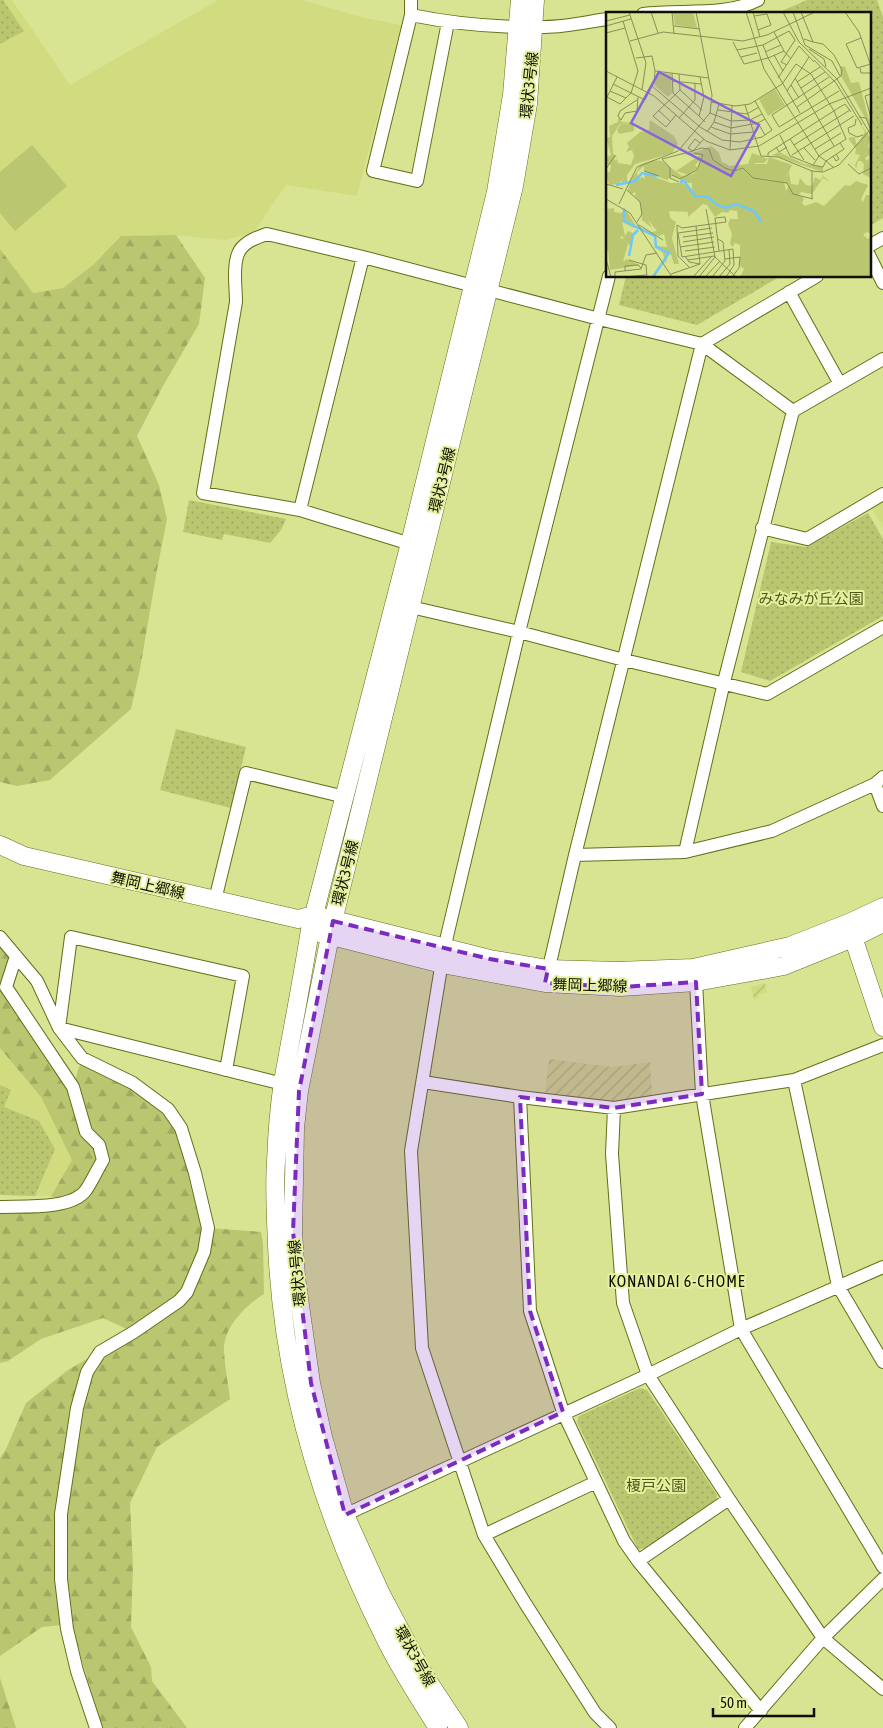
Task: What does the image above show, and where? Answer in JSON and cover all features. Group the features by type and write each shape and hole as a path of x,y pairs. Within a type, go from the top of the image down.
{"street":[{"path":"411,0 411,15 373,172 417,181 448,22"},
{"name":"環状3号線","path":"291,1087 332,929 403,606 481,288 514,186 528,104 526,27 520,0"},
{"name":"環状3号線","path":"526,27 535,0"},
{"path":"676,12 714,10 750,4 758,0"},
{"path":"411,15 448,22 526,27 547,27 606,19"},
{"path":"418,546 300,510 203,493 236,302 235,272 240,250 253,239 267,234 702,344 793,411"},
{"path":"870,245 883,238"},
{"path":"870,256 883,283"},
{"path":"300,510 363,257"},
{"path":"609,278 519,632 443,956 411,1151 422,1348 484,1535 595,1713 610,1728"},
{"path":"547,976 575,855 702,344 814,278"},
{"path":"790,292 840,384"},
{"path":"684,852 762,528 793,411 883,359"},
{"path":"762,528 807,539 883,494"},
{"path":"403,606 519,632 624,660 724,682 767,694 883,627"},
{"name":"環状3号線","path":"403,606 307,921 291,1087 294,1166 293,1232 302,1333 310,1383 339,1518 385,1638 438,1728"},
{"path":"215,900 246,773 345,797"},
{"path":"575,855 684,852 772,831 879,780 883,806"},
{"name":"舞岡上郷線","path":"0,845 24,856 307,921 332,929 443,956 490,959 547,976 621,987 696,982 784,966 851,931 883,907"},
{"name":"舞岡上郷線","path":"547,976 693,968 883,923"},
{"path":"851,931 883,1027"},
{"path":"0,937 37,981 59,1028 82,1058 133,1083 168,1109 182,1128 208,1228 204,1252 187,1292 179,1301 134,1332 100,1352 87,1372 77,1408 61,1514 61,1579 67,1629 77,1671 96,1728"},
{"path":"59,1028 71,937 244,976 226,1070"},
{"path":"0,1206 62,1204 73,1201 85,1192 103,1160 99,1145 86,1132 73,1088 6,987 16,956"},
{"path":"696,982 702,1094 741,1329 883,1567"},
{"path":"59,1028 291,1087"},
{"path":"423,1082 520,1098 614,1108 794,1080 883,1045"},
{"path":"794,1080 838,1286 883,1362"},
{"path":"520,1098 530,1311 564,1412 624,1541 638,1561 761,1711"},
{"path":"614,1108 612,1154 623,1303 648,1374 729,1499 823,1638 883,1689"},
{"path":"339,1518 741,1329 883,1267"},
{"path":"484,1535 596,1482"},
{"path":"638,1561 729,1499"},
{"name":"環状3号線","path":"339,1518 424,1675 459,1728"},
{"path":"745,1728 823,1638 883,1579"}],"highlighted area":[{"path":"333,921 490,959 548,969 545,983 621,987 696,982 702,1094 614,1108 520,1097 530,1311 563,1412 345,1515 311,1383 293,1232 299,1091"}],"shaded area":[{"path":"0,0 12,0 70,85 218,0 302,0 361,17 401,25 357,196 286,185 253,233 225,240 176,235 121,236 94,264 63,288 32,293 0,249"},
{"path":"883,503 883,527 872,509"},
{"path":"765,983 767,993 758,995 759,998 754,999 751,987"},
{"path":"0,1048 41,1097 72,1160 51,1196 0,1195"},
{"path":"549,1059 612,1067 650,1062 652,1095 614,1102 545,1093"}],"green space":[{"path":"0,0 3,0 24,31 0,44"},
{"path":"807,0 877,0 883,17 883,218 870,225 870,12 780,12"},
{"path":"32,145 67,186 15,231 0,213 0,172"},
{"path":"176,235 205,278 199,324 137,436 159,485 167,519 131,709 50,780 17,786 0,782 0,249 33,293 63,288 94,264 121,236"},
{"path":"626,278 778,278 697,325 619,305"},
{"path":"189,500 286,519 281,530 270,543 224,534 222,540 183,532"},
{"name":"みなみが丘公園","path":"868,513 883,539 883,616 770,681 741,672 771,542 806,547"},
{"path":"176,729 246,747 231,808 160,790"},
{"path":"0,937 19,958 6,987 73,1087 82,1058 133,1083 181,1128 208,1228 261,1232 264,1294 237,1318 227,1334 225,1343 224,1358 230,1399 157,1447 130,1503 133,1567 131,1627 151,1667 152,1681 187,1728 102,1728 71,1624 42,1627 0,1656 0,1458 6,1449 26,1403 68,1370 133,1332 103,1318 41,1339 8,1361 0,1363 0,1207 67,1201 51,1196 72,1160 41,1097 0,1048"},
{"path":"0,1085 11,1090 4,1107 39,1121 55,1149 35,1196 0,1195"},
{"name":"榎戸公園","path":"640,1388 647,1390 717,1495 716,1501 646,1548 638,1549 577,1422 579,1416"},
{"path":"0,1678 16,1728 0,1728"}],"district":[{"name":"KONANDAI 6-CHOME","path":"677,1281"}]}
